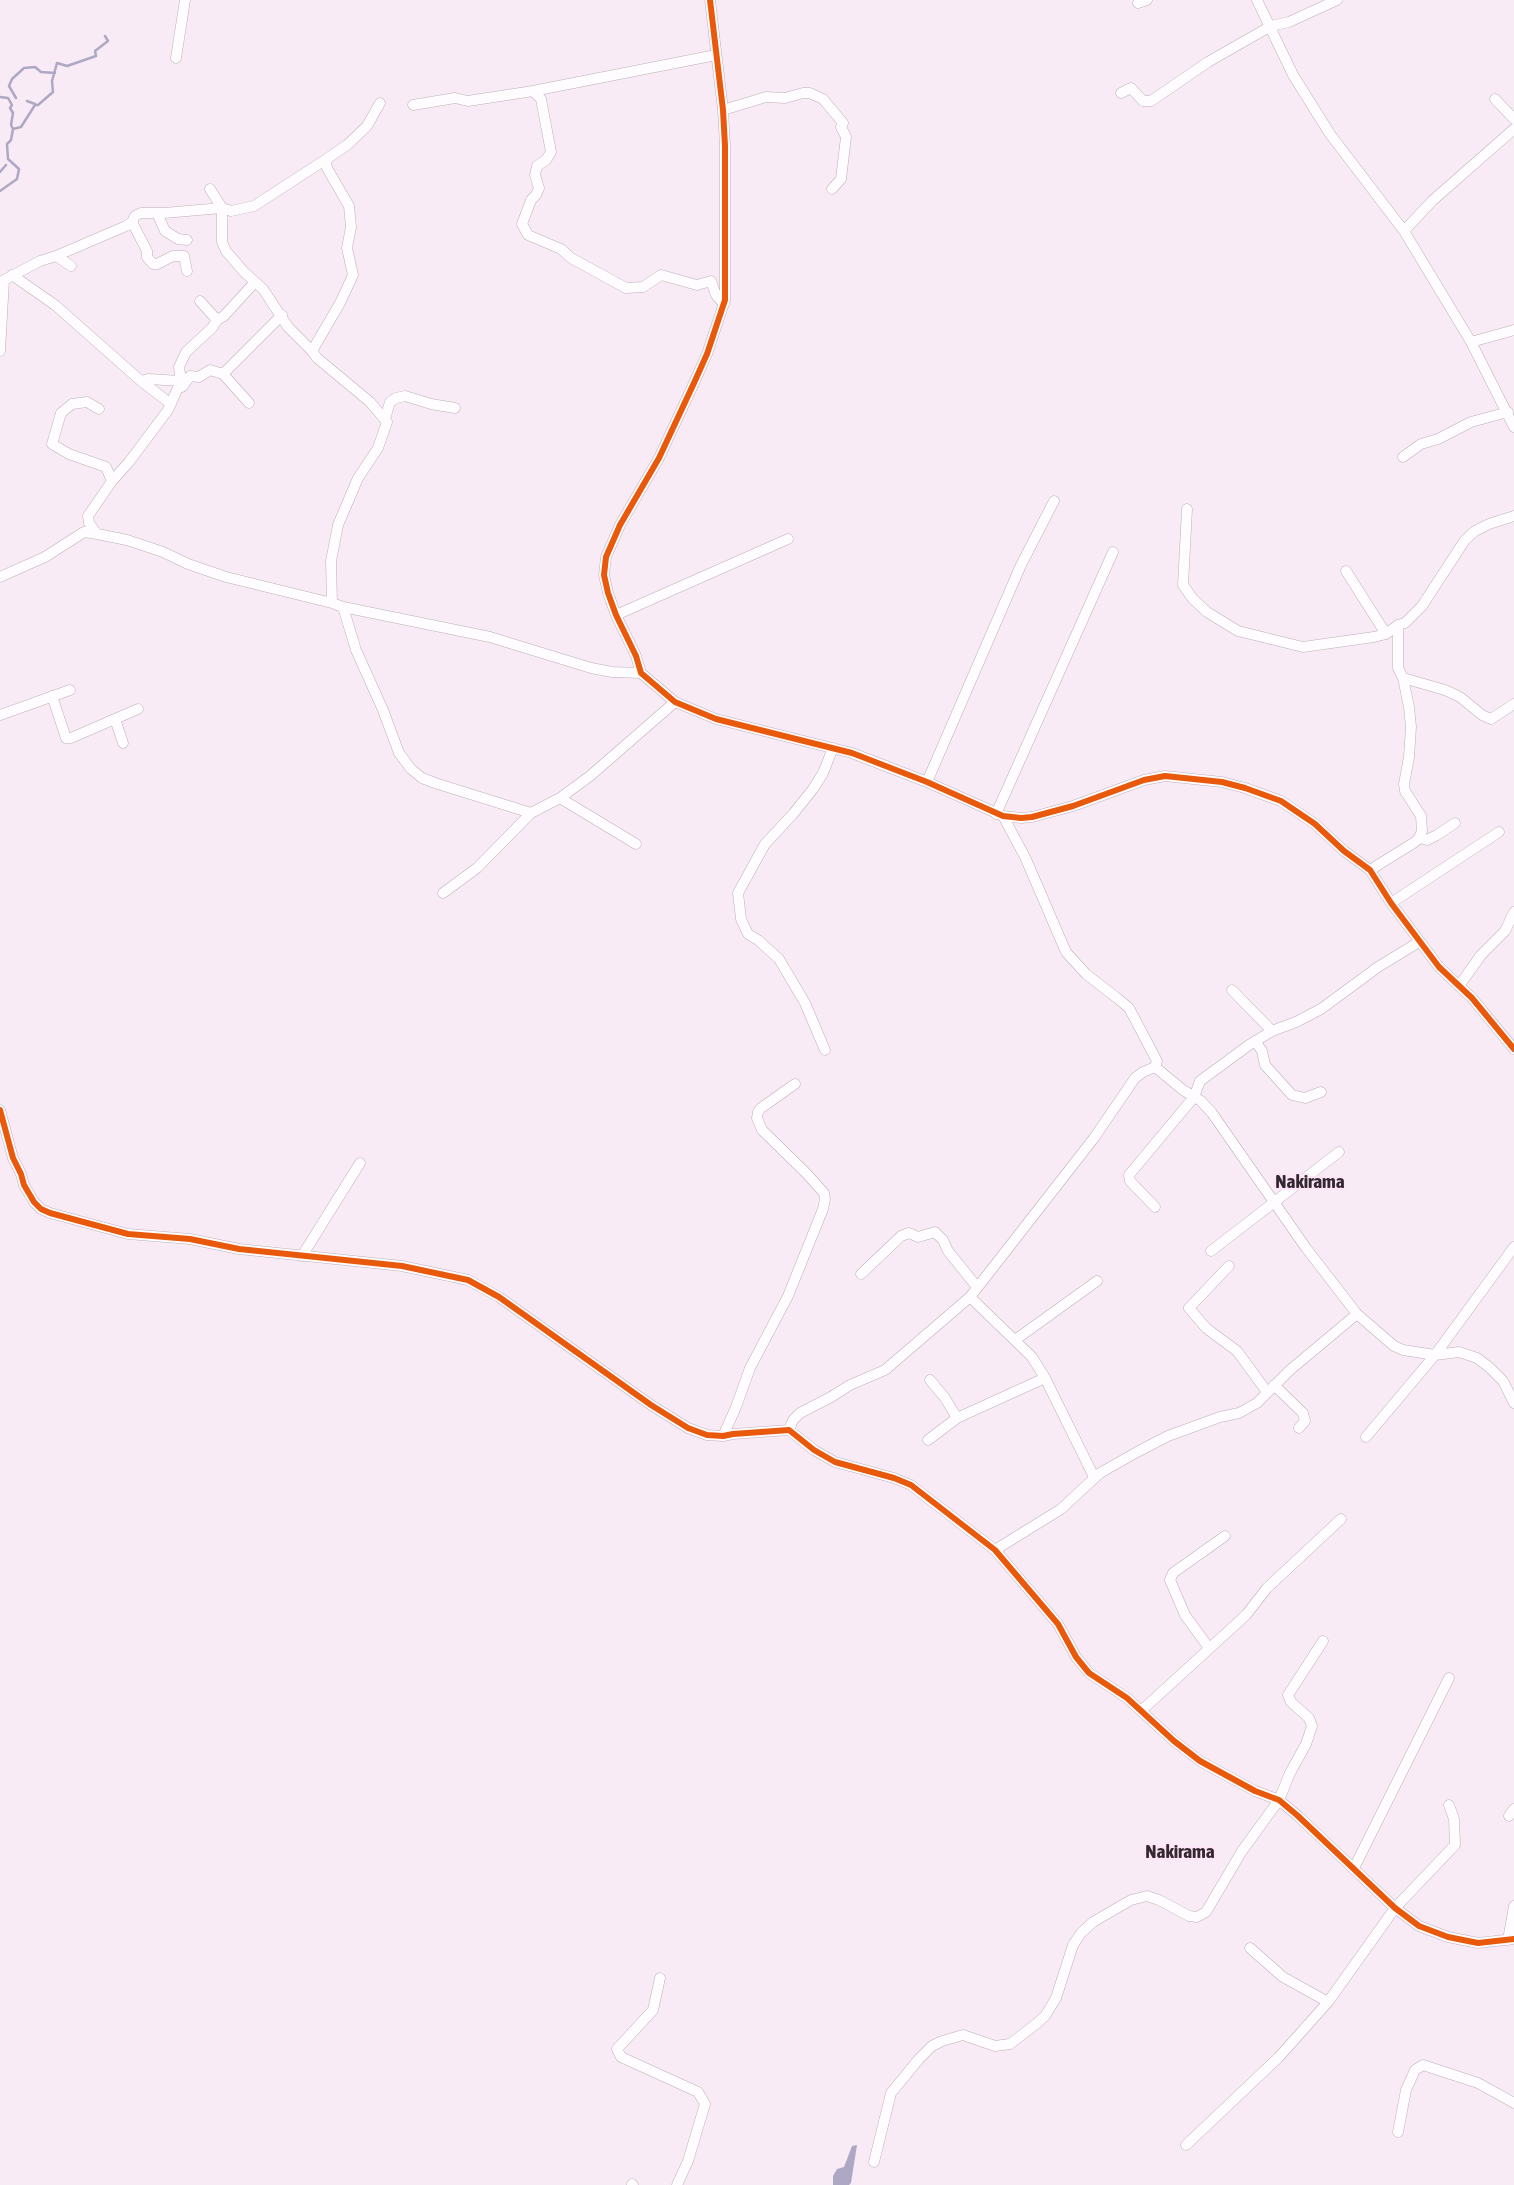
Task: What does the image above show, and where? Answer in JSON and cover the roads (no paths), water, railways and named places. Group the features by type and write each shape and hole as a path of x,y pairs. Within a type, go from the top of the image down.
{"street":[{"path":"176,58 185,0"},
{"path":"710,0 723,110 725,146 726,281 724,304 707,354 674,426 608,551 604,575 616,616 636,656 641,673 675,702 716,719 833,748 879,762 999,815 1021,818 1073,806 1144,780 1176,776 1222,782 1281,801 1315,824 1344,851 1370,870 1390,903 1439,968 1472,998 1512,1044"},
{"path":"1257,0 1293,75 1317,114 1404,231 1471,342 1514,427"},
{"path":"1121,93 1131,88 1143,101 1151,100 1208,62 1271,26 1289,22 1337,0"},
{"path":"413,104 455,98 468,101 533,91 716,55"},
{"path":"533,91 541,99 551,152 546,160 537,166 535,175 539,188 531,200 522,224 528,235 562,249 572,258 626,288 643,286 661,275 696,286 711,281 726,281"},
{"path":"723,110 766,98 785,98 803,93 810,93 823,99 843,123 841,127 846,137 840,179 832,189"},
{"path":"1495,99 1514,119"},
{"path":"0,351 4,280 40,261 56,256 132,222 135,216 141,212 157,213 222,208 232,211 254,206 347,145 367,126 380,102"},
{"path":"1404,231 1432,201 1514,129"},
{"path":"312,351 340,303 353,276 347,248 351,227 348,206 327,168 328,158"},
{"path":"210,189 222,208 222,242 226,251 263,289 295,335 317,358 370,402 387,422 378,448 358,478 338,525 331,561 332,603"},
{"path":"157,213 165,231 178,239 187,240"},
{"path":"132,222 147,251 147,257 153,264 173,256 184,256 187,272"},
{"path":"56,256 71,266"},
{"path":"12,275 55,305 141,381 171,404"},
{"path":"711,281 716,295 724,304"},
{"path":"97,534 89,523 88,516 112,481 129,462 171,404 180,383 179,367 186,352 212,328 217,320 224,316 255,282"},
{"path":"200,301 217,320"},
{"path":"222,374 282,315"},
{"path":"1471,342 1514,330"},
{"path":"141,381 148,379 180,383 182,387 190,376 198,378 210,370 222,374 249,403"},
{"path":"385,419 390,402 405,396 431,404 455,408"},
{"path":"99,409 87,402 72,404 60,413 52,444 69,454 106,467 112,481"},
{"path":"1403,457 1421,444 1438,439 1471,422 1508,412"},
{"path":"927,782 1005,601 1054,501"},
{"path":"1187,509 1183,585 1193,599 1207,612 1238,631 1303,647 1386,634 1398,625 1405,623 1422,606 1465,540 1489,524 1514,516"},
{"path":"0,577 45,557 84,532 127,540 226,577 343,607 490,637 591,668 612,672 641,673"},
{"path":"616,616 788,539"},
{"path":"999,815 1113,552"},
{"path":"1346,571 1386,634"},
{"path":"343,607 356,650 383,710 399,753 411,769 422,778 435,784 531,813"},
{"path":"1370,870 1419,838 1422,831 1421,816 1405,791 1404,784 1409,757 1410,706 1397,660 1398,625"},
{"path":"1403,678 1445,690 1460,697 1482,715 1491,719 1514,704"},
{"path":"0,716 70,690"},
{"path":"52,696 66,738 71,738 138,709"},
{"path":"443,893 477,868 531,813 560,798 614,756 675,702"},
{"path":"115,719 123,744"},
{"path":"824,1050 805,1003 779,959 758,940 748,934 741,919 738,893 766,844 813,789 823,773 833,748"},
{"path":"560,798 636,844"},
{"path":"789,1430 793,1420 800,1413 850,1385 885,1370 970,1297 1094,1138 1135,1078 1155,1067 1157,1061 1128,1008 1086,974 1066,952 1025,857 999,815"},
{"path":"1014,837 1016,827 1021,818"},
{"path":"1419,838 1427,840 1455,823"},
{"path":"1390,903 1499,832"},
{"path":"1459,986 1481,955 1505,931 1514,912"},
{"path":"1155,1207 1130,1181 1129,1175 1194,1097 1200,1081 1223,1062 1255,1041 1272,1031 1296,1022 1321,1009 1378,967 1419,942"},
{"path":"1232,990 1272,1031"},
{"path":"1255,1041 1262,1050 1265,1066 1292,1095 1305,1098 1321,1092"},
{"path":"1155,1067 1201,1101 1212,1113 1306,1248 1358,1314 1394,1346 1409,1352 1434,1355 1459,1352 1476,1358 1490,1367 1503,1381 1514,1403"},
{"path":"723,1436 750,1368 788,1296 823,1209 824,1193 762,1130 757,1118 761,1108 795,1084"},
{"path":"0,1110 13,1158 22,1174 24,1185 41,1209 92,1226 128,1234 190,1240 239,1249 402,1266 468,1280 499,1297 673,1420 707,1435 723,1436 789,1430 814,1450 835,1462 894,1478 911,1485 994,1550 1058,1624 1076,1657 1089,1673 1118,1692 1174,1741 1200,1760 1255,1791 1279,1800 1395,1908 1418,1926 1448,1937 1478,1943 1511,1939 1514,1906"},
{"path":"1210,1251 1339,1152"},
{"path":"302,1256 360,1163"},
{"path":"861,1274 901,1236 909,1233 918,1237 935,1232 943,1240 948,1251 977,1287"},
{"path":"1366,1437 1434,1355 1514,1248"},
{"path":"1230,1266 1189,1308 1206,1328 1237,1351 1270,1388 1303,1413 1305,1421 1299,1428"},
{"path":"1015,1340 1097,1281"},
{"path":"970,1297 1032,1357 1045,1378 1094,1477"},
{"path":"994,1550 1061,1509 1094,1477 1137,1452 1168,1436 1220,1417 1239,1413 1257,1403 1270,1388 1358,1314"},
{"path":"928,1440 957,1418 1045,1378"},
{"path":"930,1380 957,1418"},
{"path":"1141,1711 1246,1615 1267,1588 1342,1519"},
{"path":"1209,1648 1185,1615 1170,1580 1173,1573 1225,1536"},
{"path":"874,2162 891,2093 932,2046 942,2041 964,2036 995,2046 1010,2044 1036,2024 1050,2010 1056,1998 1073,1945 1081,1933 1093,1922 1131,1900 1147,1896 1159,1900 1189,1916 1197,1917 1206,1912 1242,1851 1279,1800 1290,1773 1306,1744 1312,1726 1309,1718 1291,1702 1288,1695 1323,1640"},
{"path":"1354,1868 1450,1678"},
{"path":"1186,2145 1278,2058 1328,2002 1395,1908 1455,1845 1454,1820 1449,1805"},
{"path":"1250,1948 1283,1977 1328,2002"},
{"path":"660,1978 653,2010 617,2049 621,2058 698,2092 705,2104 688,2161 677,2185"},
{"path":"1398,2132 1406,2090 1415,2070 1423,2065 1478,2083 1514,2103"}],"waterway":[{"path":"0,191 17,179 19,169 8,159 7,144 11,140 13,129 21,127 35,105 38,105 53,92 52,81 57,63 67,66 96,56 95,51 108,41 105,36"},
{"path":"16,98 9,86 12,79 24,68 35,67 41,72 55,73"},
{"path":"0,97 8,98 12,105 10,108 13,113 11,125 13,129"},
{"path":"27,101 35,104"},
{"path":"0,172 6,165"}],"district":[{"name":"Nakirama","path":"1310,1182"},
{"name":"Nakirama","path":"1180,1852"}]}
